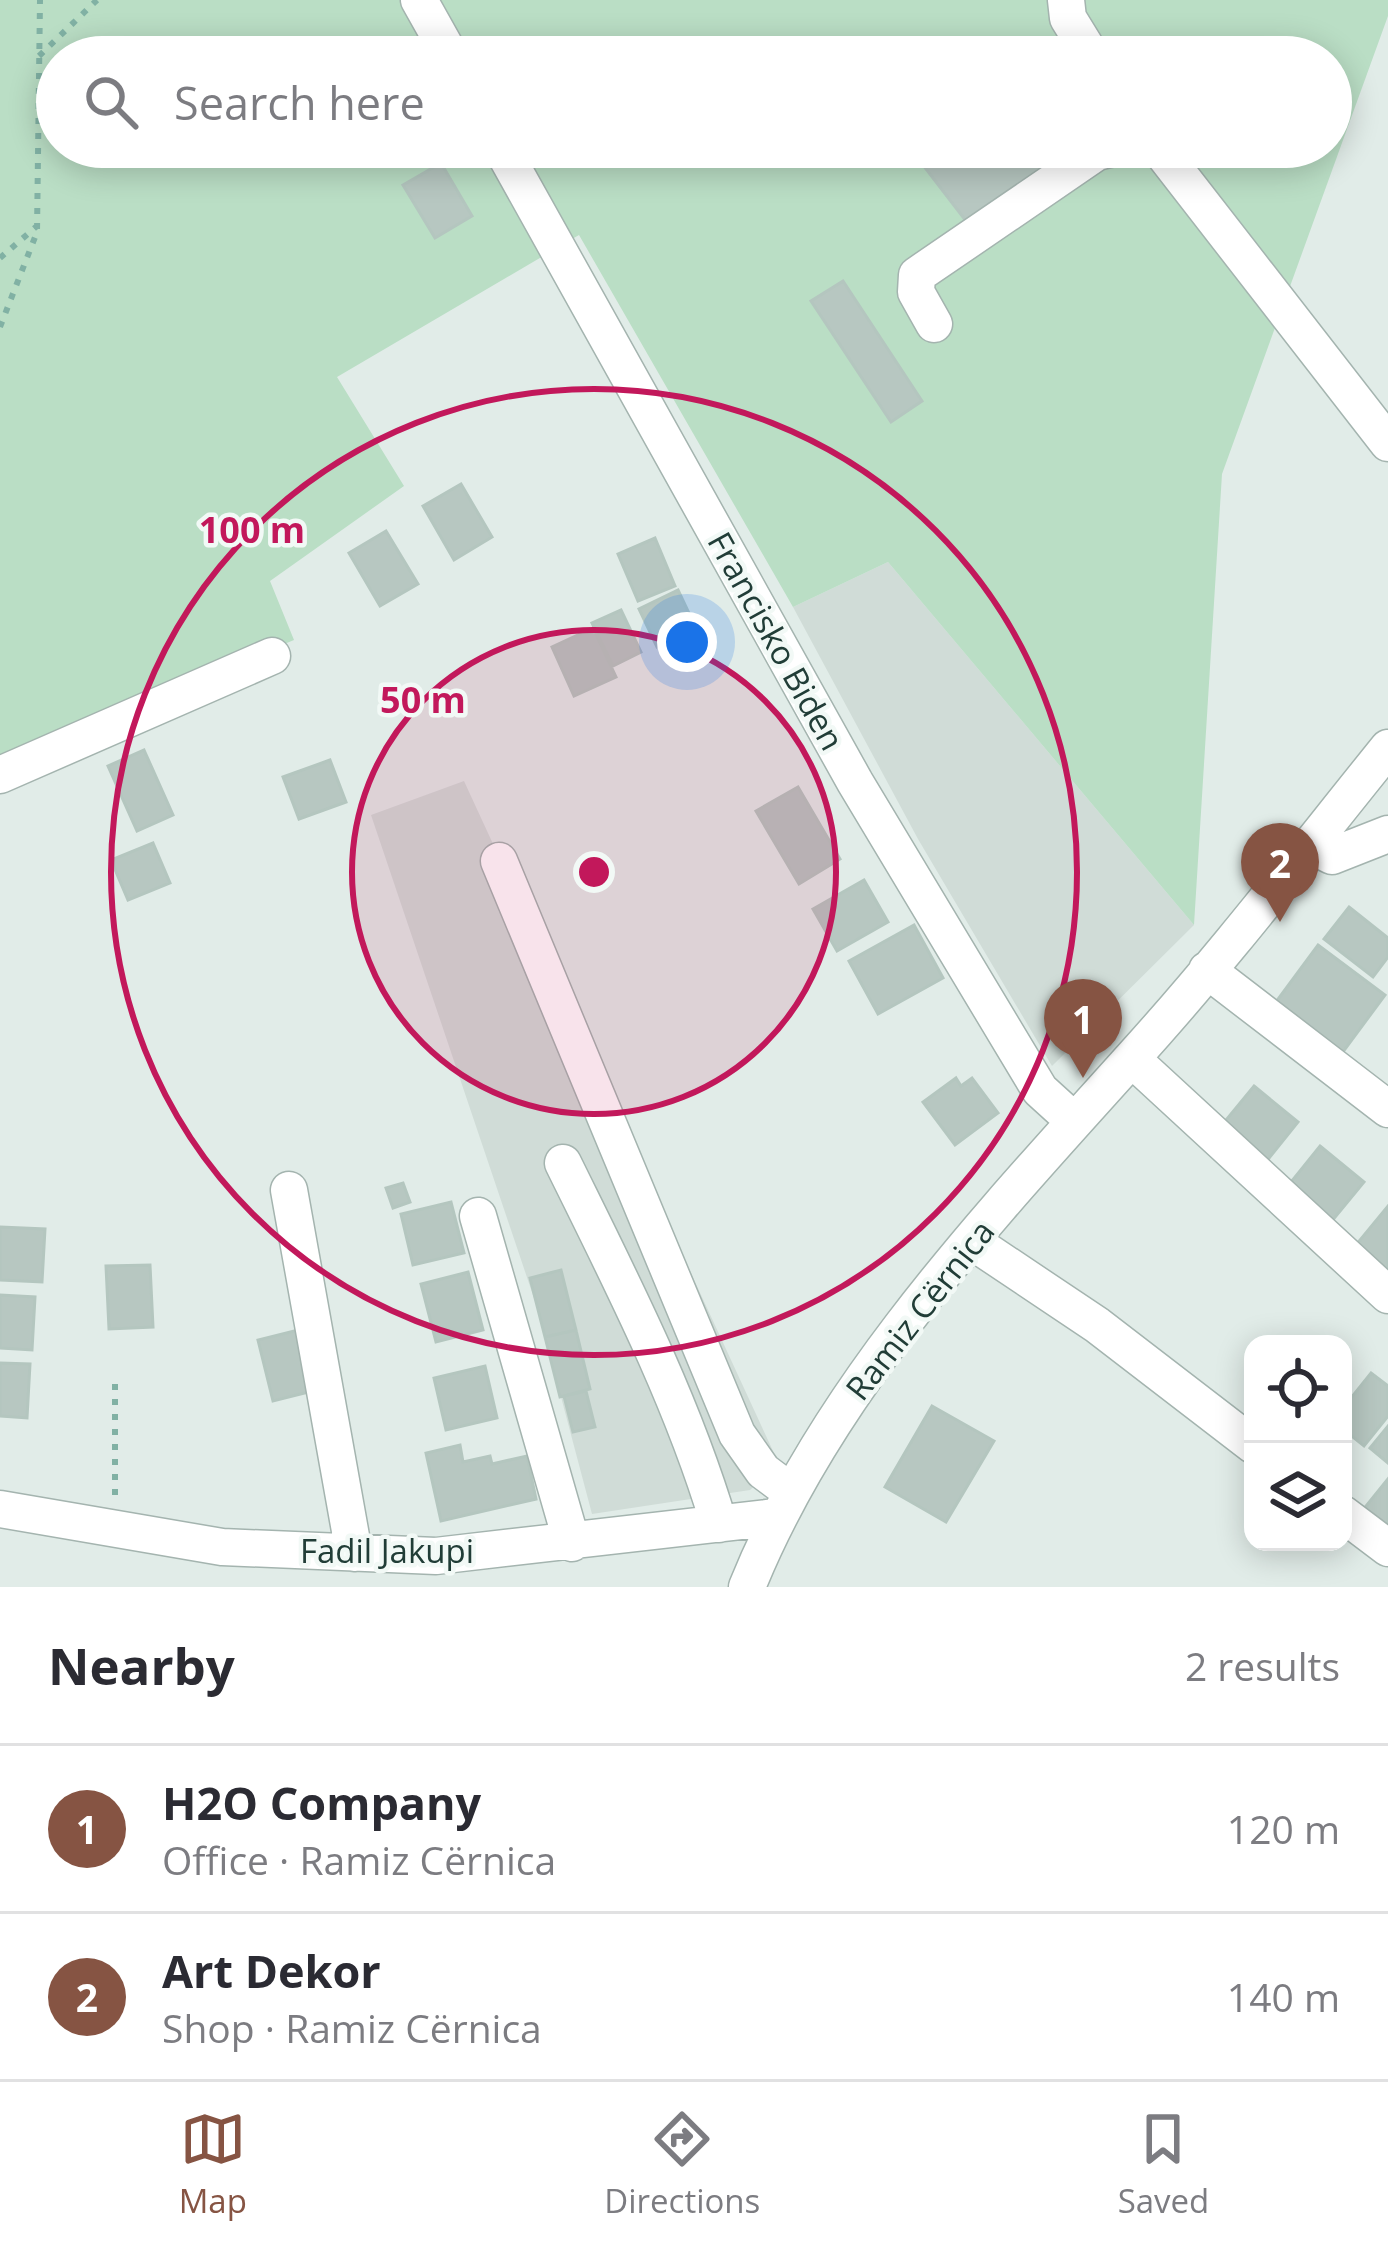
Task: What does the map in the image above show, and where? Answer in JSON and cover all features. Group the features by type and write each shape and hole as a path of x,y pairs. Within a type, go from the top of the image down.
{"street":[{"path":"419,0 439,36"},
{"path":"1066,0 1068,18 1079,36"},
{"name":"Francisko Biden","path":"513,168 855,782 1040,1090 1072,1120"},
{"path":"934,324 916,292 917,275 1074,168"},
{"path":"1174,168 1388,443"},
{"path":"0,775 272,656"},
{"name":"Ramiz Cërnica","path":"747,1587 783,1504 840,1410 1072,1120 1208,970 1388,748"},
{"path":"1310,845 1332,856 1385,840"},
{"path":"499,861 737,1434 783,1504"},
{"path":"1208,970 1388,1109"},
{"path":"1132,1059 1388,1295"},
{"path":"562,1163 653,1344 698,1454 718,1524"},
{"path":"289,1190 354,1553"},
{"path":"478,1216 572,1544"},
{"path":"974,1242 1097,1324 1252,1443"},
{"name":"Fadil Jakupi","path":"0,1509 222,1547 436,1556 718,1524 783,1504"},
{"path":"1352,1521 1388,1548"}],"path":[{"path":"39,36 40,0"},
{"path":"60,36 97,0"},
{"path":"0,327 37,226 37,168"},
{"path":"0,258 37,226"},
{"path":"115,1377 115,1529"}],"shaded area":[{"path":"888,562 1194,925 1052,1066 918,839 793,607"},
{"path":"464,781 779,1464 750,1490 592,1514 538,1310 371,815"}],"green space":[{"path":"0,0 1388,0 1388,16 1352,115 1352,36 36,36 36,168 1333,168 1222,474 1194,925 888,562 793,607 579,235 337,377 404,486 270,581 294,640 0,763"}],"building":[{"path":"432,168 444,168 472,216 435,238 403,185"},
{"path":"925,168 1042,168 969,225"},
{"path":"843,281 922,401 891,422 811,301"},
{"path":"461,484 492,537 454,560 423,506"},
{"path":"386,531 418,584 380,606 349,553"},
{"path":"655,538 675,586 638,601 618,554"},
{"path":"678,590 696,628 657,647 639,609"},
{"path":"621,610 641,652 613,666 592,623"},
{"path":"593,628 616,677 574,696 552,647"},
{"path":"144,750 173,815 137,831 108,766"},
{"path":"330,760 346,802 299,819 283,777"},
{"path":"798,787 840,859 799,884 756,811"},
{"path":"153,843 170,883 128,900 111,860"},
{"path":"864,880 888,922 837,951 813,909"},
{"path":"1349,907 1388,938 1388,957 1373,977 1324,939"},
{"path":"914,925 943,978 878,1014 849,961"},
{"path":"1318,945 1385,995 1337,1060 1270,1010"},
{"path":"956,1078 961,1086 972,1078 998,1113 955,1145 923,1102"},
{"path":"1254,1086 1298,1122 1261,1168 1217,1131"},
{"path":"1320,1146 1364,1182 1327,1227 1283,1192"},
{"path":"403,1183 410,1202 393,1208 386,1188"},
{"path":"451,1202 464,1253 413,1265 401,1214"},
{"path":"1388,1206 1388,1282 1351,1251"},
{"path":"0,1227 45,1229 42,1282 0,1280"},
{"path":"150,1265 153,1327 109,1329 106,1266"},
{"path":"561,1270 576,1330 545,1337 530,1278"},
{"path":"468,1272 483,1330 436,1342 421,1284"},
{"path":"0,1295 35,1297 32,1350 0,1348"},
{"path":"306,1328 321,1389 273,1401 258,1340"},
{"path":"576,1330 590,1389 560,1397 545,1337"},
{"path":"0,1363 30,1364 27,1418 0,1416"},
{"path":"485,1366 497,1418 446,1430 434,1378"},
{"path":"1371,1373 1388,1386 1388,1416 1364,1446 1352,1436 1352,1397"},
{"path":"586,1391 595,1427 573,1432 564,1396"},
{"path":"932,1406 994,1441 946,1522 885,1487"},
{"path":"1388,1426 1388,1463 1370,1448"},
{"path":"460,1445 463,1462 490,1456 492,1464 527,1456 536,1499 441,1521 426,1453"},
{"path":"1388,1479 1388,1541 1358,1516"}],"place":[{"name":"Art Dekor","path":"1280,922"},
{"name":"H2O Company","path":"1083,1078"}]}
